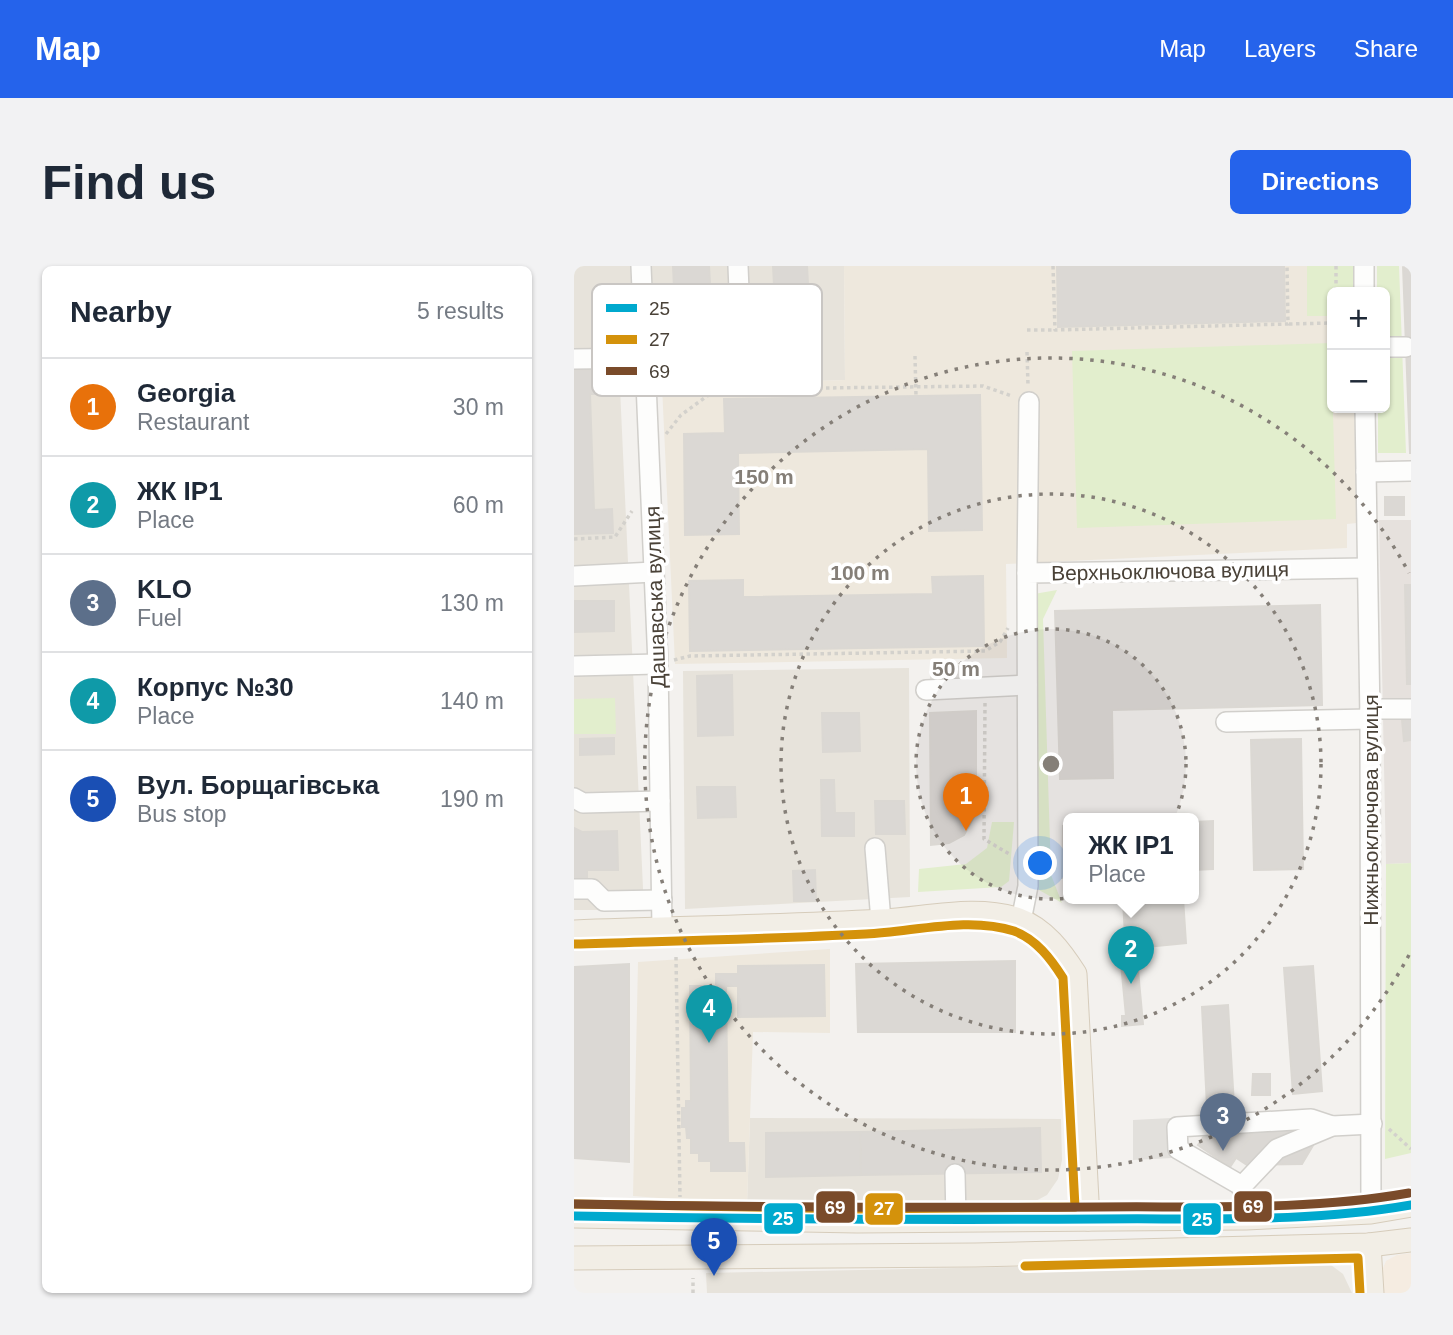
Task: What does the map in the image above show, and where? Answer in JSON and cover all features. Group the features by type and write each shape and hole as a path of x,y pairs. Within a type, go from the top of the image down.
{"main road":[{"path":"574,932 881,921 976,914 1021,921 1058,948 1075,974 1088,1219"},
{"path":"574,1216 956,1220 1246,1218 1371,1212 1411,1205"},
{"path":"575,1258 975,1255 1369,1245 1411,1240"},
{"path":"1369,1245 1371,1293"}],"street":[{"name":"Дашавська вулиця","path":"641,266 642,284"},
{"path":"738,266 739,284"},
{"path":"1364,266 1364,287"},
{"path":"1390,347 1406,346"},
{"path":"574,359 592,359"},
{"name":"Дашавська вулиця","path":"647,396 658,664 662,929"},
{"path":"1027,573 1029,402"},
{"name":"Нижньоключова вулиця","path":"1365,413 1376,1122 1371,1212"},
{"path":"1366,472 1411,471"},
{"name":"Верхньоключова вулиця","path":"1021,921 1028,886 1027,573 1366,568"},
{"path":"574,576 654,572"},
{"path":"574,666 658,664"},
{"path":"926,690 1027,685"},
{"path":"1226,722 1370,714 1411,709"},
{"path":"574,798 583,803 660,802"},
{"path":"875,848 881,921"},
{"path":"574,889 592,889 604,901 662,900"},
{"path":"1242,1186 1178,1149 1177,1127 1311,1119 1332,1126"},
{"path":"1242,1186 1277,1149 1332,1126 1376,1122"},
{"path":"955,1174 956,1220"},
{"path":"1242,1186 1246,1218"}],"path":[{"path":"1053,266 1055,330"},
{"path":"1287,266 1288,324"},
{"path":"1336,266 1336,287"},
{"path":"1027,330 1327,323"},
{"path":"822,389 983,386 1029,402 1027,352"},
{"path":"915,356 916,396"},
{"path":"658,444 681,415 707,396"},
{"path":"574,539 615,537"},
{"path":"678,651 690,656 985,651"},
{"path":"985,687 984,839 1028,864"},
{"path":"676,957 680,1197"},
{"path":"1376,1122 1411,1149"},
{"path":"692,1293 693,1276"}],"shaded area":[{"path":"574,266 844,266 845,380 822,381 822,284 592,284 592,396 620,396 644,910 574,910"},
{"path":"844,266 1361,266 1338,287 1327,287 1327,413 1364,413 1367,522 1347,524 1347,548 1006,564 1007,658 675,664 662,396 822,396 822,381 845,380"},
{"path":"1379,520 1411,520 1411,863 1386,864"},
{"path":"979,664 979,689 930,690 930,665"},
{"path":"909,668 910,897 685,909 683,671"},
{"path":"830,949 830,1033 753,1032 747,1205 633,1196 638,962"},
{"path":"750,1118 1061,1119 1062,1160 1058,1179 1047,1195 1030,1204 747,1205"},
{"path":"1171,1118 1172,1158 1133,1160 1133,1120"},
{"path":"1411,1253 1411,1293 1382,1293 1381,1273 1386,1261 1397,1255"},
{"path":"1316,1261 1331,1265 1343,1274 1352,1293 707,1293 706,1273"}],"green space":[{"path":"1307,266 1356,266 1356,287 1327,287 1327,316 1307,316"},
{"path":"1377,266 1399,266 1406,453 1378,453 1378,413 1390,413 1390,287 1377,287"},
{"path":"1327,343 1327,413 1333,413 1336,519 1077,528 1072,351"},
{"path":"1057,590 1043,619 1051,875 1062,903 1039,890 1035,838 1034,594"},
{"path":"615,698 616,734 574,734 574,699"},
{"path":"992,822 1014,822 1009,881 1001,887 918,892 919,869 966,864 987,848"},
{"path":"1411,863 1411,1153 1385,1159 1386,864"}],"building":[{"path":"673,266 709,266 710,284 674,284"},
{"path":"773,266 807,266 808,284 774,284"},
{"path":"1057,266 1284,266 1285,321 1058,327"},
{"path":"1403,266 1411,266 1411,453 1410,453"},
{"path":"574,370 592,370 590,394 594,510 612,509 613,533 574,534"},
{"path":"980,395 982,530 929,531 928,449 738,453 739,534 685,535 684,434 725,433 724,399"},
{"path":"1385,497 1404,497 1404,515 1385,515"},
{"path":"983,576 984,646 690,651 689,581 743,580 743,597 933,594 932,577"},
{"path":"1405,585 1411,585 1411,684 1407,684"},
{"path":"574,601 614,601 614,631 574,632"},
{"path":"1320,605 1322,705 1112,710 1113,778 1060,779 1055,611"},
{"path":"732,675 733,735 698,736 697,676"},
{"path":"976,711 976,813 964,835 949,843 931,845 930,713"},
{"path":"822,713 859,713 860,751 823,752"},
{"path":"1411,719 1411,740 1404,741 1402,720"},
{"path":"614,738 614,754 580,755 580,739"},
{"path":"1301,739 1303,869 1254,870 1251,740"},
{"path":"821,780 834,780 835,813 854,813 854,836 822,836"},
{"path":"697,787 735,787 736,817 698,818"},
{"path":"875,801 904,801 905,834 876,834"},
{"path":"1213,821 1213,869 1199,870 1199,822"},
{"path":"574,828 582,832 617,831 618,870 587,870 587,877 574,878"},
{"path":"815,870 816,901 794,901 793,871"},
{"path":"1123,904 1183,904 1186,943 1136,948 1143,1024 1122,1026 1122,1016 1126,1016 1120,953 1126,952"},
{"path":"1015,961 1015,1032 858,1032 856,964"},
{"path":"629,964 629,1162 574,1158 574,967"},
{"path":"824,965 825,1016 738,1017 738,986 716,986 716,974 738,974 738,966"},
{"path":"1313,966 1322,1091 1293,1094 1284,968"},
{"path":"690,986 726,986 728,1143 744,1143 745,1171 711,1171 711,1161 699,1161 699,1153 691,1153 691,1138 687,1138 686,1127 682,1127 682,1108 686,1108 686,1101 691,1101"},
{"path":"1228,1005 1234,1105 1207,1107 1202,1007"},
{"path":"1253,1074 1270,1074 1270,1095 1252,1095"},
{"path":"1305,1124 1321,1132 1302,1164 1247,1165 1235,1157 1257,1125"},
{"path":"1040,1128 1041,1172 861,1175 860,1132"},
{"path":"860,1132 861,1175 766,1177 766,1133"},
{"path":"1253,1132 1230,1167 1198,1145 1206,1133"}],"transit line":[{"name":"27","path":"574,944 866,934 959,925 996,927 1022,935 1042,950 1063,978 1075,1207 857,1209 574,1204"},
{"name":"69","path":"574,1204 771,1207 1254,1206 1332,1203 1409,1193"},
{"name":"25","path":"574,1216 1255,1218 1334,1215 1411,1205"},
{"name":"27","path":"1025,1266 1358,1258 1360,1293"}],"place":[{"name":"Georgia","path":"966,831"},
{"name":"ЖК IP1","path":"1131,984"},
{"name":"Корпус №30","path":"709,1043"},
{"name":"KLO","path":"1223,1151"},
{"name":"Вул. Борщагівська","path":"714,1276"}]}
